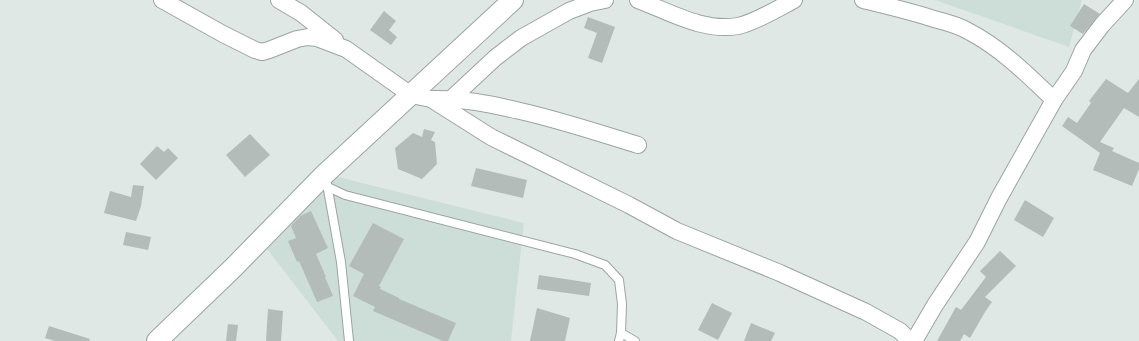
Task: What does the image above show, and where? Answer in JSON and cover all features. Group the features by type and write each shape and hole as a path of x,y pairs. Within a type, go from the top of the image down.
{"street":[{"path":"162,0 229,38 262,52 297,39 308,37 317,38 346,49"},
{"path":"279,0 301,13 346,49 411,95 431,99 451,98 486,103 547,117 638,145"},
{"path":"157,341 326,180 411,95 513,0"},
{"path":"451,98 495,58 521,38 569,11 590,3 605,0"},
{"path":"638,0 705,25 723,27 739,26 794,0"},
{"path":"863,0 916,13 954,24 968,30 1006,56 1054,100"},
{"path":"914,341 935,305 977,242 999,198 1054,100 1074,70 1083,50 1102,24 1124,0"},
{"path":"431,99 491,137 630,205 677,231 780,273 866,312 900,331 910,341"}],"lane":[{"path":"326,180 345,195 575,254 605,265 619,280 622,304 620,337 635,341"},
{"path":"326,180 341,262 348,341"}],"shaded area":[{"path":"935,0 1082,0 1069,47"},
{"path":"334,176 524,223 511,341 338,341 264,245 283,217 307,207"}],"building":[{"path":"1084,4 1100,14 1083,34 1070,26"},
{"path":"384,11 396,21 389,30 397,37 391,45 370,30"},
{"path":"588,17 615,27 602,63 588,58 597,33 584,28"},
{"path":"1106,79 1128,93 1139,79 1139,117 1124,108 1100,142 1114,148 1112,151 1139,163 1139,169 1132,186 1093,170 1100,153 1062,126 1068,117 1077,123 1091,103 1089,101"},
{"path":"424,129 435,132 431,140 435,142 437,164 422,179 398,169 395,148 413,133 422,137"},
{"path":"250,134 270,155 245,177 226,155"},
{"path":"157,146 164,152 168,148 178,158 156,180 140,164"},
{"path":"476,168 527,180 523,198 471,186"},
{"path":"133,185 144,186 141,206 136,221 104,213 110,191 131,197"},
{"path":"1025,200 1054,218 1043,237 1014,220"},
{"path":"311,211 328,248 316,254 333,296 317,302 299,261 297,262 288,241 296,238 291,226 300,216"},
{"path":"373,223 404,239 379,286 381,287 380,289 399,299 456,323 448,341 443,341 373,311 375,307 353,296 364,274 349,266"},
{"path":"126,232 151,237 148,250 123,245"},
{"path":"1000,251 1016,266 985,297 992,302 970,338 964,334 960,341 937,341 956,307 961,310 986,277 980,271"},
{"path":"539,275 591,283 589,296 537,289"},
{"path":"712,303 732,313 718,340 698,330"},
{"path":"537,308 570,318 565,341 530,341"},
{"path":"268,309 283,311 281,341 266,341"},
{"path":"751,323 775,333 771,341 744,341"},
{"path":"228,324 238,325 236,341 226,341"},
{"path":"49,326 90,339 89,341 55,341 45,338"}]}
